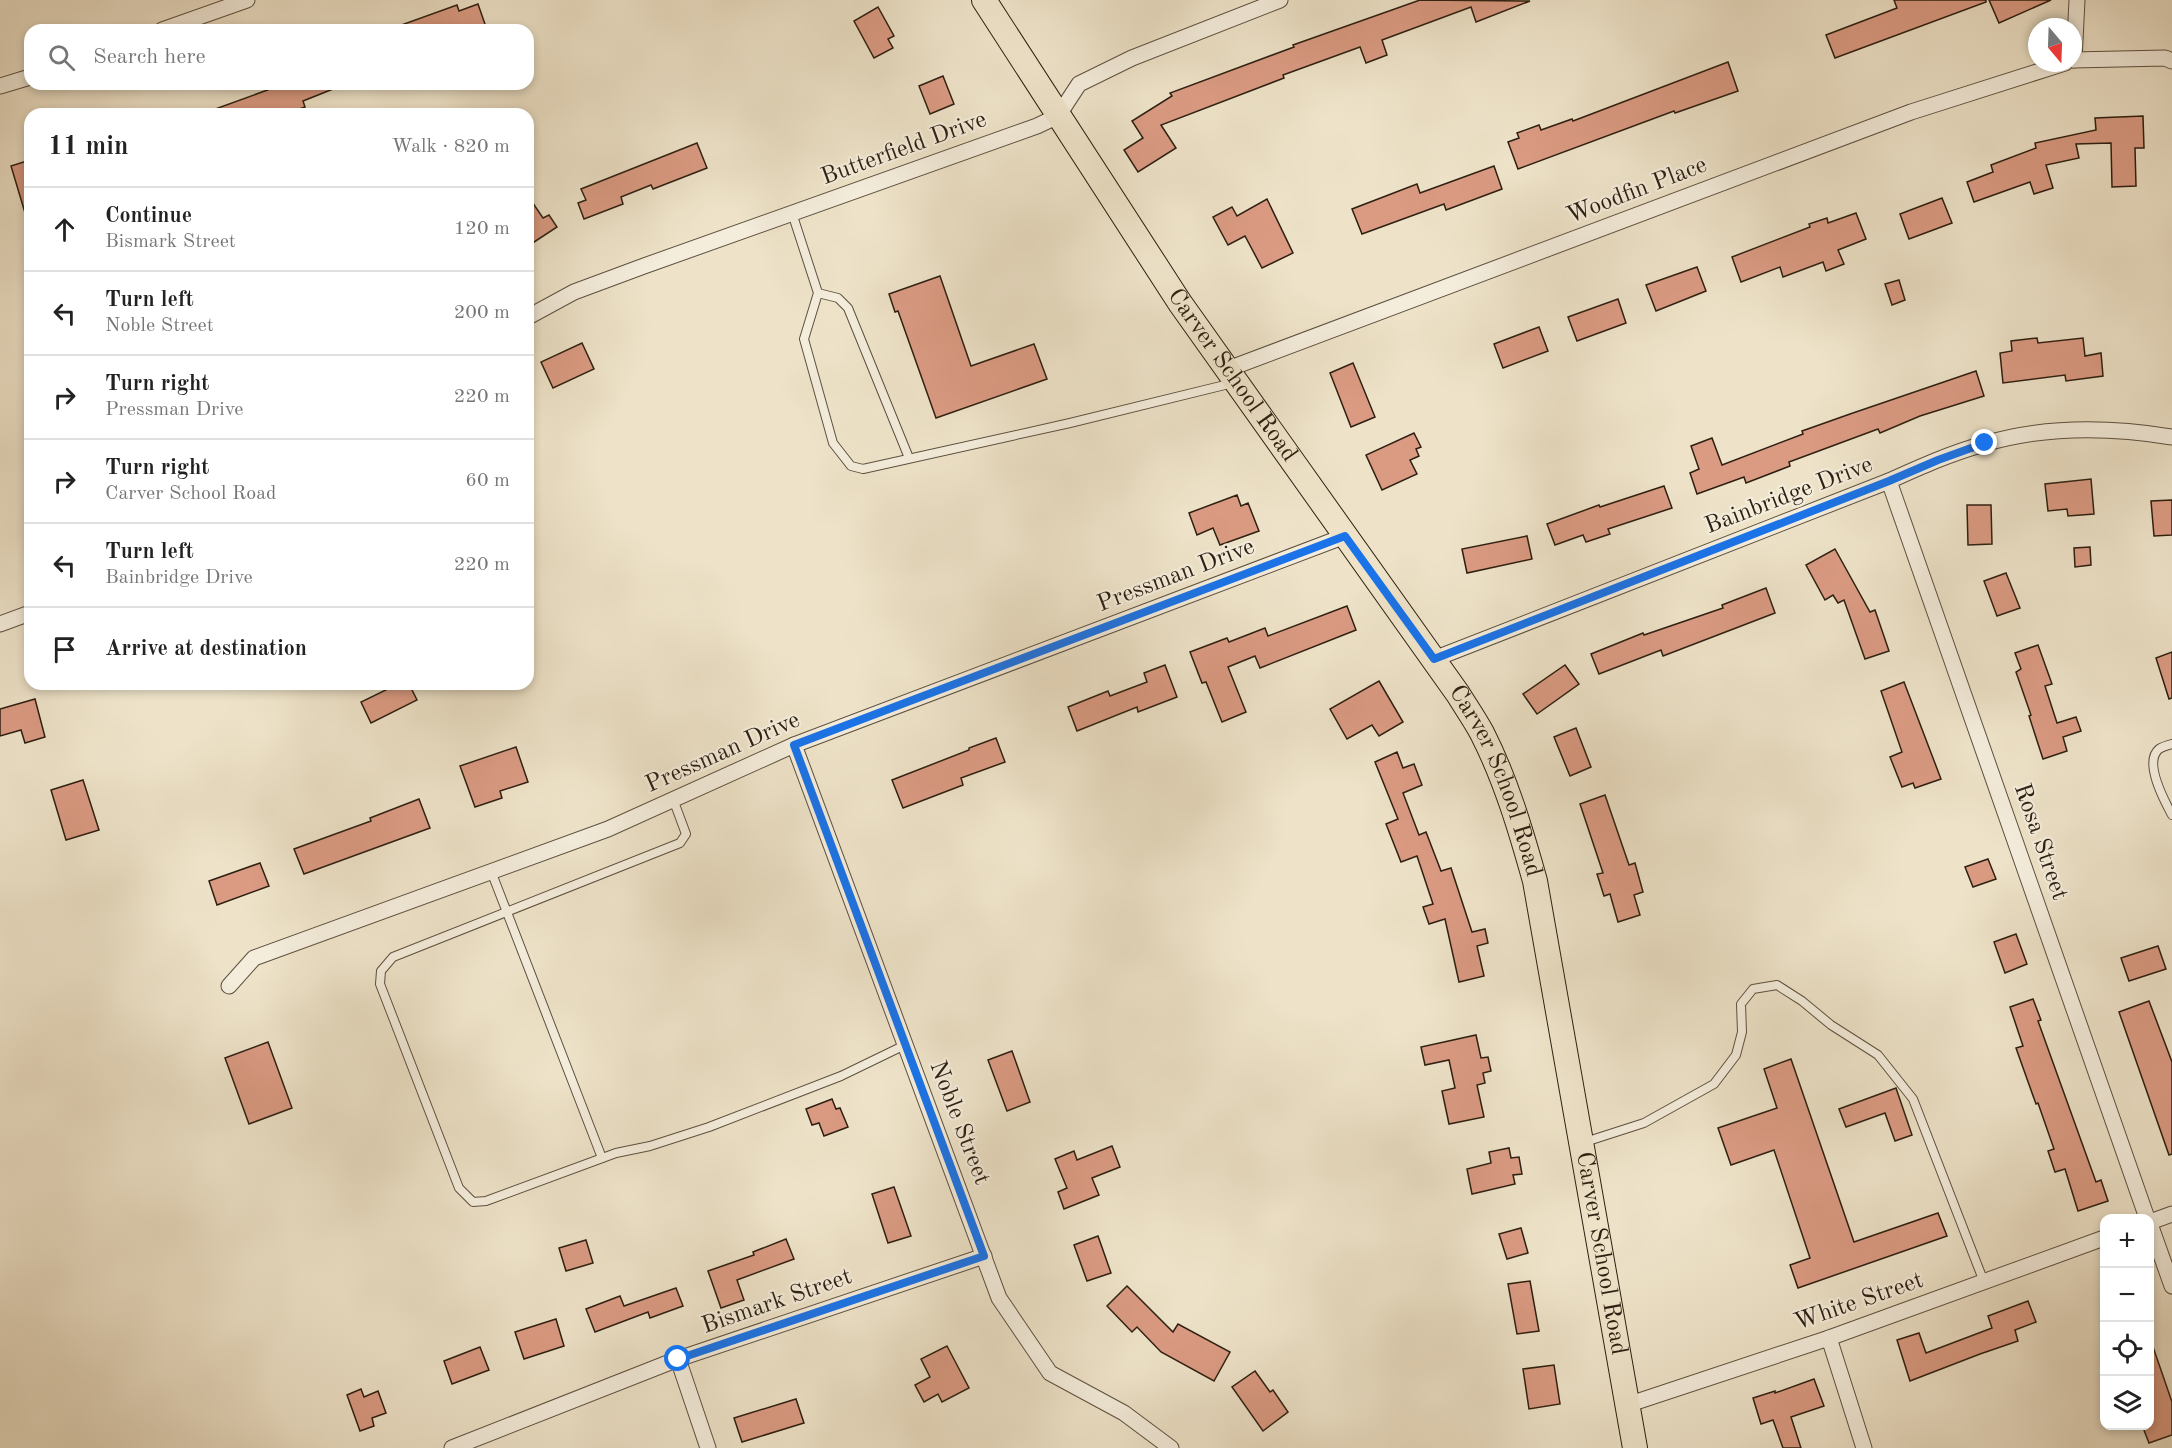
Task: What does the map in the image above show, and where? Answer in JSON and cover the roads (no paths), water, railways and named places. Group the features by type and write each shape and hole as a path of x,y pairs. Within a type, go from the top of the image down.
{"main road":[{"name":"Carver School Road","path":"984,0 1180,303 1434,659 1482,734 1519,821 1535,881 1635,1448"}],"street":[{"path":"179,24 248,0"},
{"path":"1058,116 1079,84 1132,58 1280,0"},
{"path":"2076,18 2077,0"},
{"path":"2082,60 2165,58 2172,61"},
{"name":"Woodfin Place","path":"1233,376 1911,112 2037,72"},
{"path":"0,86 24,78"},
{"name":"Butterfield Drive","path":"534,314 574,292 1037,126 1058,116"},
{"name":"Bainbridge Drive","path":"1434,659 1985,443 2059,431 2109,431 2172,437"},
{"name":"Rosa Street","path":"1889,481 2146,1214"},
{"name":"Pressman Drive","path":"229,986 254,958 608,829 794,745 1345,536"},
{"path":"0,624 24,615"},
{"name":"Noble Street","path":"794,745 999,1298 1050,1373 1124,1413 1171,1448"},
{"path":"2154,1220 2172,1214"},
{"name":"Rosa Street","path":"2154,1236 2172,1286"},
{"name":"White Street","path":"1627,1405 1829,1338 2100,1239"},
{"name":"Bismark Street","path":"452,1448 678,1359 984,1256"},
{"path":"1829,1338 1864,1448"},
{"path":"678,1359 708,1448"}],"lane":[{"path":"792,213 818,293 812,320 804,339 833,443 851,466 863,469 1070,423 1233,376"},
{"path":"818,293 838,298 848,308 909,458"},
{"path":"2172,744 2158,750 2152,760 2157,783 2172,815"},
{"path":"673,799 686,834 680,843 393,957 381,971 381,984 459,1188 473,1202 486,1201 602,1158 710,1127 841,1076 905,1045"},
{"path":"491,871 602,1158"},
{"path":"1582,1143 1644,1123 1714,1084 1736,1055 1742,1032 1740,1004 1753,989 1777,985 1802,1001 1831,1026 1878,1054 1913,1099 1984,1282"}]}
